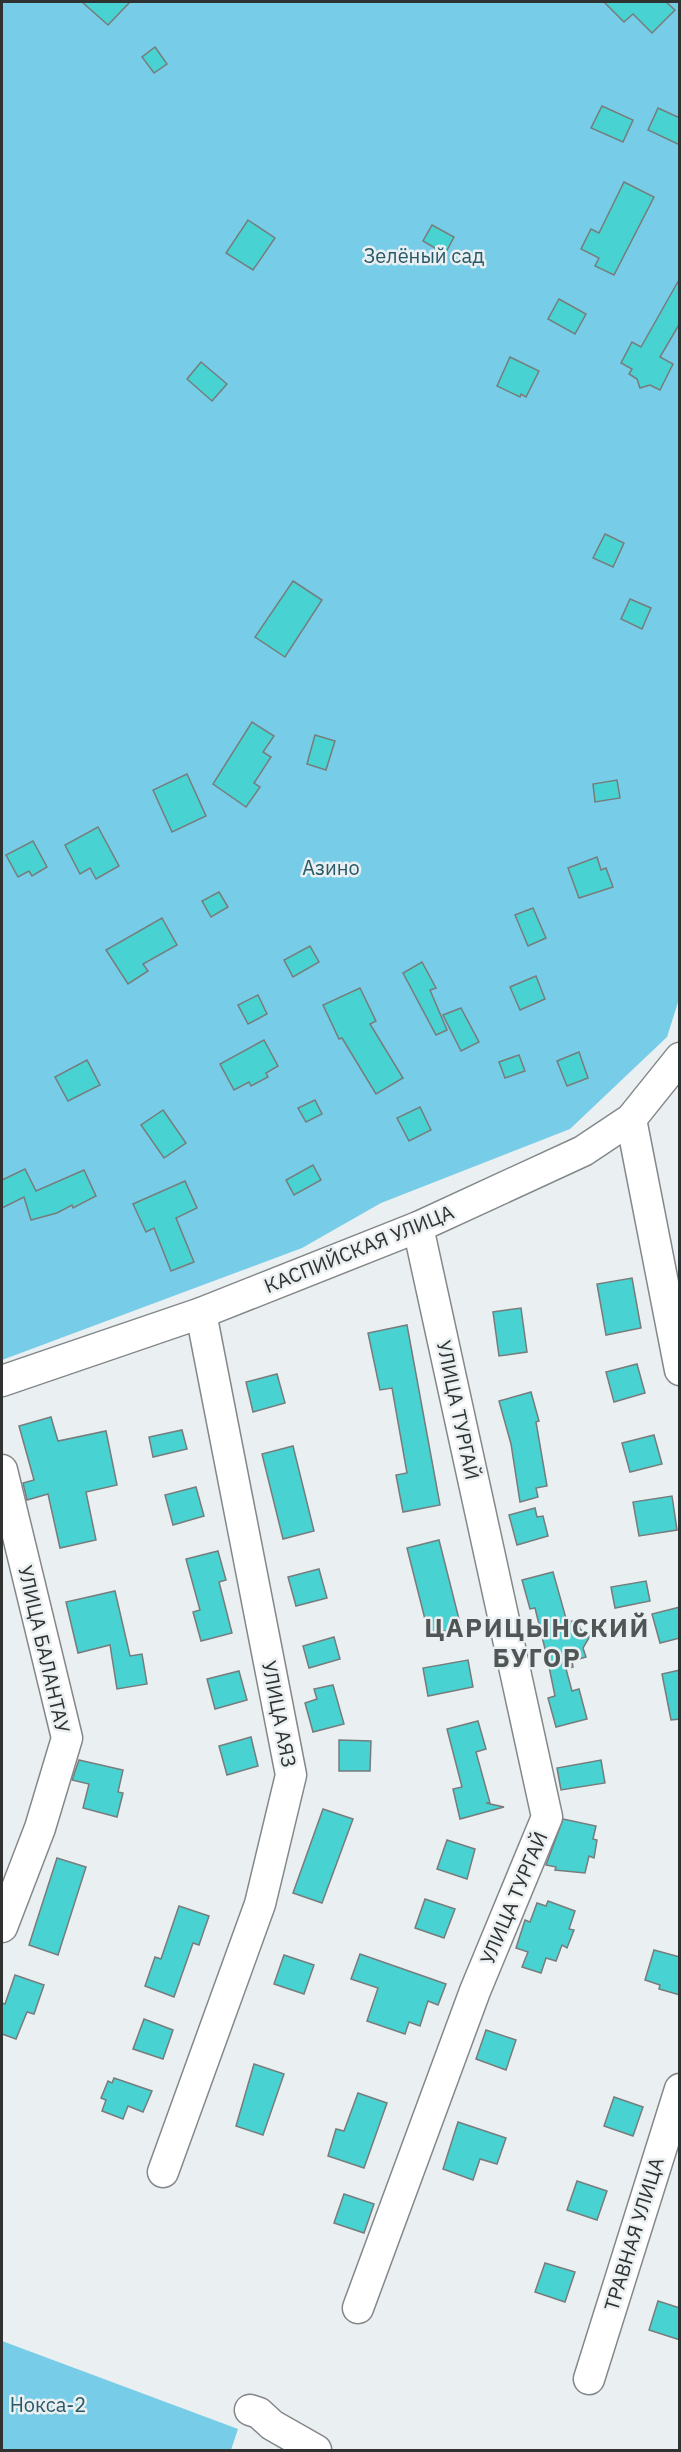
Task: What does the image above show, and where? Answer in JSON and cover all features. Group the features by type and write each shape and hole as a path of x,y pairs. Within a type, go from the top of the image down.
{"street":[{"name":"КАСПИЙСКАЯ УЛИЦА","path":"2,1381 201,1313 418,1227 583,1151 631,1119 677,1068"},
{"path":"631,1119 680,1370"},
{"name":"УЛИЦА ТУРГАЙ","path":"358,2308 475,1991 547,1817 418,1227"},
{"name":"УЛИЦА АЯЗ","path":"163,2172 260,1904 291,1775 201,1313"},
{"name":"УЛИЦА БАЛАНТАУ","path":"2,1470 67,1738 40,1828 2,1927"},
{"name":"ТРАВНАЯ УЛИЦА","path":"589,2379 680,2089"},
{"path":"250,2410 259,2413 272,2425 316,2451"}],"green space":[{"path":"2,2 680,2 680,996 667,1037 570,1129 381,1203 302,1248 2,1360"},
{"name":"Нокса-2","path":"2,2341 238,2429 231,2450 2,2450"}],"building":[{"path":"82,2 130,2 108,25"},
{"path":"604,2 666,2 675,10 652,33 633,14 624,22"},
{"path":"155,47 167,64 154,73 142,57"},
{"path":"602,106 633,120 623,142 591,128"},
{"path":"658,108 680,118 680,145 648,130"},
{"path":"624,182 654,197 614,275 595,266 599,258 581,249 591,229 599,233"},
{"path":"248,220 275,238 253,270 226,253"},
{"path":"432,225 454,237 445,254 423,241"},
{"path":"680,278 680,323 660,357 673,364 660,390 650,385 640,388 637,379 629,374 632,369 621,363 632,342 641,347"},
{"path":"559,299 586,314 575,334 548,319"},
{"path":"510,357 539,371 526,397 521,394 520,397 497,386"},
{"path":"201,362 227,384 212,401 187,379"},
{"path":"605,534 624,543 613,567 593,558"},
{"path":"293,581 322,600 285,657 255,637"},
{"path":"630,599 651,608 642,629 621,619"},
{"path":"252,722 274,736 263,752 271,757 254,783 260,787 246,807 213,784"},
{"path":"315,735 335,741 326,770 307,764"},
{"path":"187,774 206,816 172,832 153,790"},
{"path":"617,780 620,798 595,802 593,784"},
{"path":"98,827 119,866 96,879 90,868 80,874 65,845"},
{"path":"33,841 47,867 32,876 29,871 18,877 6,855"},
{"path":"597,857 601,870 606,868 613,887 579,898 568,868"},
{"path":"219,892 228,907 211,917 202,901"},
{"path":"533,908 546,938 528,946 515,915"},
{"path":"162,918 177,945 143,964 148,971 128,984 106,950"},
{"path":"310,946 319,962 293,977 284,960"},
{"path":"422,962 436,988 430,990 447,1030 436,1035 403,973"},
{"path":"536,976 545,999 520,1010 510,987"},
{"path":"360,988 376,1021 370,1024 403,1078 376,1094 342,1038 339,1039 323,1005"},
{"path":"258,995 267,1014 248,1024 238,1005"},
{"path":"461,1008 479,1042 461,1051 443,1015"},
{"path":"264,1040 278,1066 266,1073 268,1077 251,1086 249,1082 234,1090 220,1064"},
{"path":"579,1052 588,1078 567,1086 557,1061"},
{"path":"519,1055 525,1071 505,1078 499,1062"},
{"path":"87,1060 100,1085 68,1101 55,1077"},
{"path":"315,1100 322,1114 306,1122 298,1108"},
{"path":"420,1107 431,1130 409,1141 397,1118"},
{"path":"163,1110 186,1143 164,1158 141,1125"},
{"path":"313,1165 321,1180 294,1195 286,1180"},
{"path":"25,1169 36,1191 84,1170 96,1196 73,1208 72,1205 57,1213 31,1220 24,1197 2,1208 2,1180"},
{"path":"185,1181 197,1208 176,1218 194,1262 171,1271 154,1228 146,1232 133,1204"},
{"path":"632,1278 641,1328 606,1335 597,1284"},
{"path":"521,1308 527,1352 499,1356 493,1312"},
{"path":"407,1325 440,1505 403,1512 396,1475 407,1473 392,1388 380,1390 368,1333"},
{"path":"637,1364 645,1393 614,1402 606,1372"},
{"path":"277,1374 285,1403 253,1412 246,1382"},
{"path":"531,1392 539,1421 536,1422 547,1486 536,1488 538,1497 520,1502 511,1444 499,1401"},
{"path":"51,1417 58,1441 106,1431 117,1485 86,1492 96,1540 60,1548 48,1494 27,1500 23,1483 34,1480 19,1426"},
{"path":"182,1430 187,1449 153,1457 149,1437"},
{"path":"654,1435 662,1464 630,1472 622,1443"},
{"path":"293,1446 314,1531 283,1539 262,1454"},
{"path":"196,1487 204,1516 173,1525 165,1495"},
{"path":"672,1496 677,1530 639,1536 633,1502"},
{"path":"535,1508 537,1517 543,1516 548,1536 517,1545 509,1515"},
{"path":"439,1540 461,1627 429,1635 407,1548"},
{"path":"218,1551 226,1580 219,1582 232,1633 201,1641 193,1612 200,1610 186,1559"},
{"path":"319,1569 327,1598 296,1606 288,1577"},
{"path":"553,1572 567,1622 578,1620 580,1629 590,1636 583,1648 586,1657 572,1661 573,1667 566,1669 572,1691 579,1689 587,1719 556,1727 548,1698 555,1696 547,1657 535,1608 530,1609 522,1580"},
{"path":"646,1581 650,1601 615,1608 611,1587"},
{"path":"115,1591 130,1656 142,1654 147,1684 117,1689 110,1645 78,1653 66,1602"},
{"path":"680,1607 680,1638 660,1643 652,1614"},
{"path":"334,1637 340,1659 309,1668 303,1646"},
{"path":"468,1660 473,1687 428,1696 423,1668"},
{"path":"680,1670 680,1719 671,1720 662,1674"},
{"path":"239,1671 247,1700 215,1709 207,1679"},
{"path":"333,1685 344,1724 313,1732 305,1703 317,1699 314,1689"},
{"path":"478,1721 486,1749 476,1752 490,1803 486,1803 504,1807 460,1819 453,1789 462,1787 447,1729"},
{"path":"251,1737 258,1766 227,1775 219,1746"},
{"path":"339,1740 371,1741 370,1771 339,1771"},
{"path":"79,1760 123,1770 118,1792 123,1793 117,1817 83,1808 89,1784 72,1780"},
{"path":"601,1760 605,1783 561,1790 557,1768"},
{"path":"323,1809 353,1819 322,1903 293,1893"},
{"path":"563,1819 596,1826 593,1839 597,1840 594,1858 589,1856 585,1873 555,1870 556,1867 546,1865"},
{"path":"447,1840 475,1849 467,1879 437,1869"},
{"path":"57,1858 86,1867 58,1955 29,1945"},
{"path":"425,1899 455,1909 444,1938 415,1928"},
{"path":"548,1901 575,1911 569,1929 574,1930 567,1948 562,1945 556,1961 546,1958 541,1973 522,1967 528,1952 516,1948 525,1920 530,1922 537,1903 546,1906"},
{"path":"179,1906 209,1916 199,1945 193,1943 174,1997 145,1986 155,1957 161,1959"},
{"path":"654,1950 680,1957 680,1995 659,1989 660,1985 645,1980"},
{"path":"360,1954 446,1984 438,2005 428,2001 420,2026 409,2022 405,2034 367,2021 378,1988 351,1979"},
{"path":"284,1955 314,1965 304,1994 274,1984"},
{"path":"15,1975 44,1985 34,2014 27,2012 16,2039 2,2034 2,2003 5,2004"},
{"path":"144,2019 173,2030 163,2059 133,2049"},
{"path":"486,2030 516,2040 506,2070 476,2059"},
{"path":"254,2064 284,2074 263,2135 236,2126"},
{"path":"114,2078 152,2091 143,2112 128,2106 123,2119 102,2111 106,2100 101,2098 108,2081 112,2083"},
{"path":"358,2093 387,2103 364,2168 328,2156 336,2129 344,2131"},
{"path":"614,2097 643,2107 633,2136 604,2126"},
{"path":"458,2122 506,2138 497,2164 480,2159 473,2180 443,2169"},
{"path":"577,2181 607,2191 597,2220 567,2210"},
{"path":"344,2194 374,2204 364,2233 334,2223"},
{"path":"545,2263 575,2272 565,2302 535,2292"},
{"path":"658,2301 680,2308 680,2340 649,2330"}],"district":[{"name":"ЦАРИЦЫНСКИЙ БУГОР","path":"537,1642"}],"park label":[{"name":"Зелёный сад","path":"424,256"},
{"name":"Азино","path":"331,868"}]}
